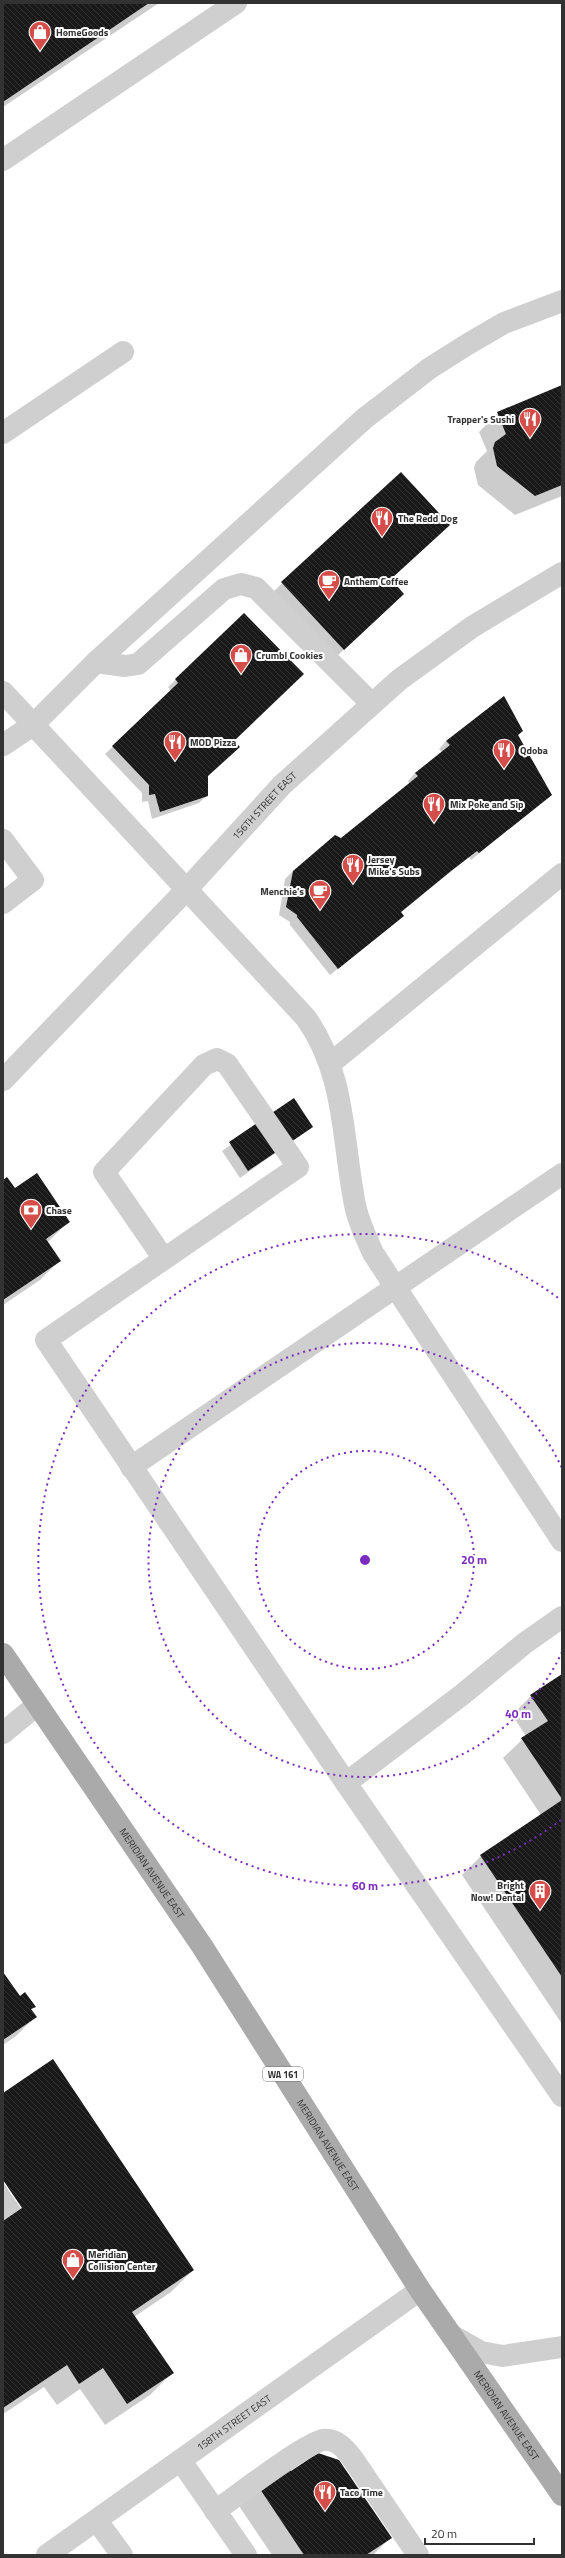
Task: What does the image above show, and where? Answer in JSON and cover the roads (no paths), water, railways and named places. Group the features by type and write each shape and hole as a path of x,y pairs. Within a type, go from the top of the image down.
{"main road":[{"name":"MERIDIAN AVENUE EAST","path":"3,1654 202,1946 420,2290 562,2495"}],"street":[{"path":"3,160 236,3"},
{"path":"3,745 33,725 96,662 365,418 430,368 474,340 504,323 562,301"},
{"path":"3,432 123,352"},
{"name":"156TH STREET EAST","path":"3,1080 187,889 282,785 399,680 472,627 562,573"},
{"path":"96,662 125,666 138,664 224,589 240,584 256,588 372,704"},
{"path":"3,692 306,1018 318,1036 331,1063 338,1094 355,1206 373,1253 562,1540"},
{"path":"3,840 33,880 3,903"},
{"path":"331,1063 562,874"},
{"path":"164,1259 104,1172 204,1065 216,1059 227,1064 298,1167 212,1227 46,1340 346,1783 562,2096"},
{"path":"131,1466 562,1174"},
{"path":"346,1783 463,1694 525,1643 562,1617"},
{"path":"3,1733 37,1705"},
{"name":"158TH STREET EAST","path":"47,2555 97,2521 420,2290"},
{"path":"453,2336 481,2352 503,2356 562,2347"},
{"path":"215,2511 305,2449 324,2440 334,2442 343,2446 353,2459 418,2555"},
{"path":"181,2461 246,2555"},
{"path":"97,2521 122,2555"}],"place":[{"name":"HomeGoods","path":"40,52"},
{"name":"Trapper's Sushi","path":"530,438"},
{"name":"The Redd Dog","path":"382,538"},
{"name":"Anthem Coffee","path":"329,600"},
{"name":"Crumbl Cookies","path":"241,674"},
{"name":"MOD Pizza","path":"175,762"},
{"name":"Qdoba","path":"504,770"},
{"name":"Mix Poke and Sip","path":"434,824"},
{"name":"Jersey Mike's Subs","path":"353,884"},
{"name":"Menchie's","path":"320,910"},
{"name":"Chase","path":"31,1230"},
{"name":"Bright Now! Dental","path":"540,1910"},
{"name":"Meridian Collision Center","path":"73,2280"},
{"name":"Taco Time","path":"325,2512"}]}
